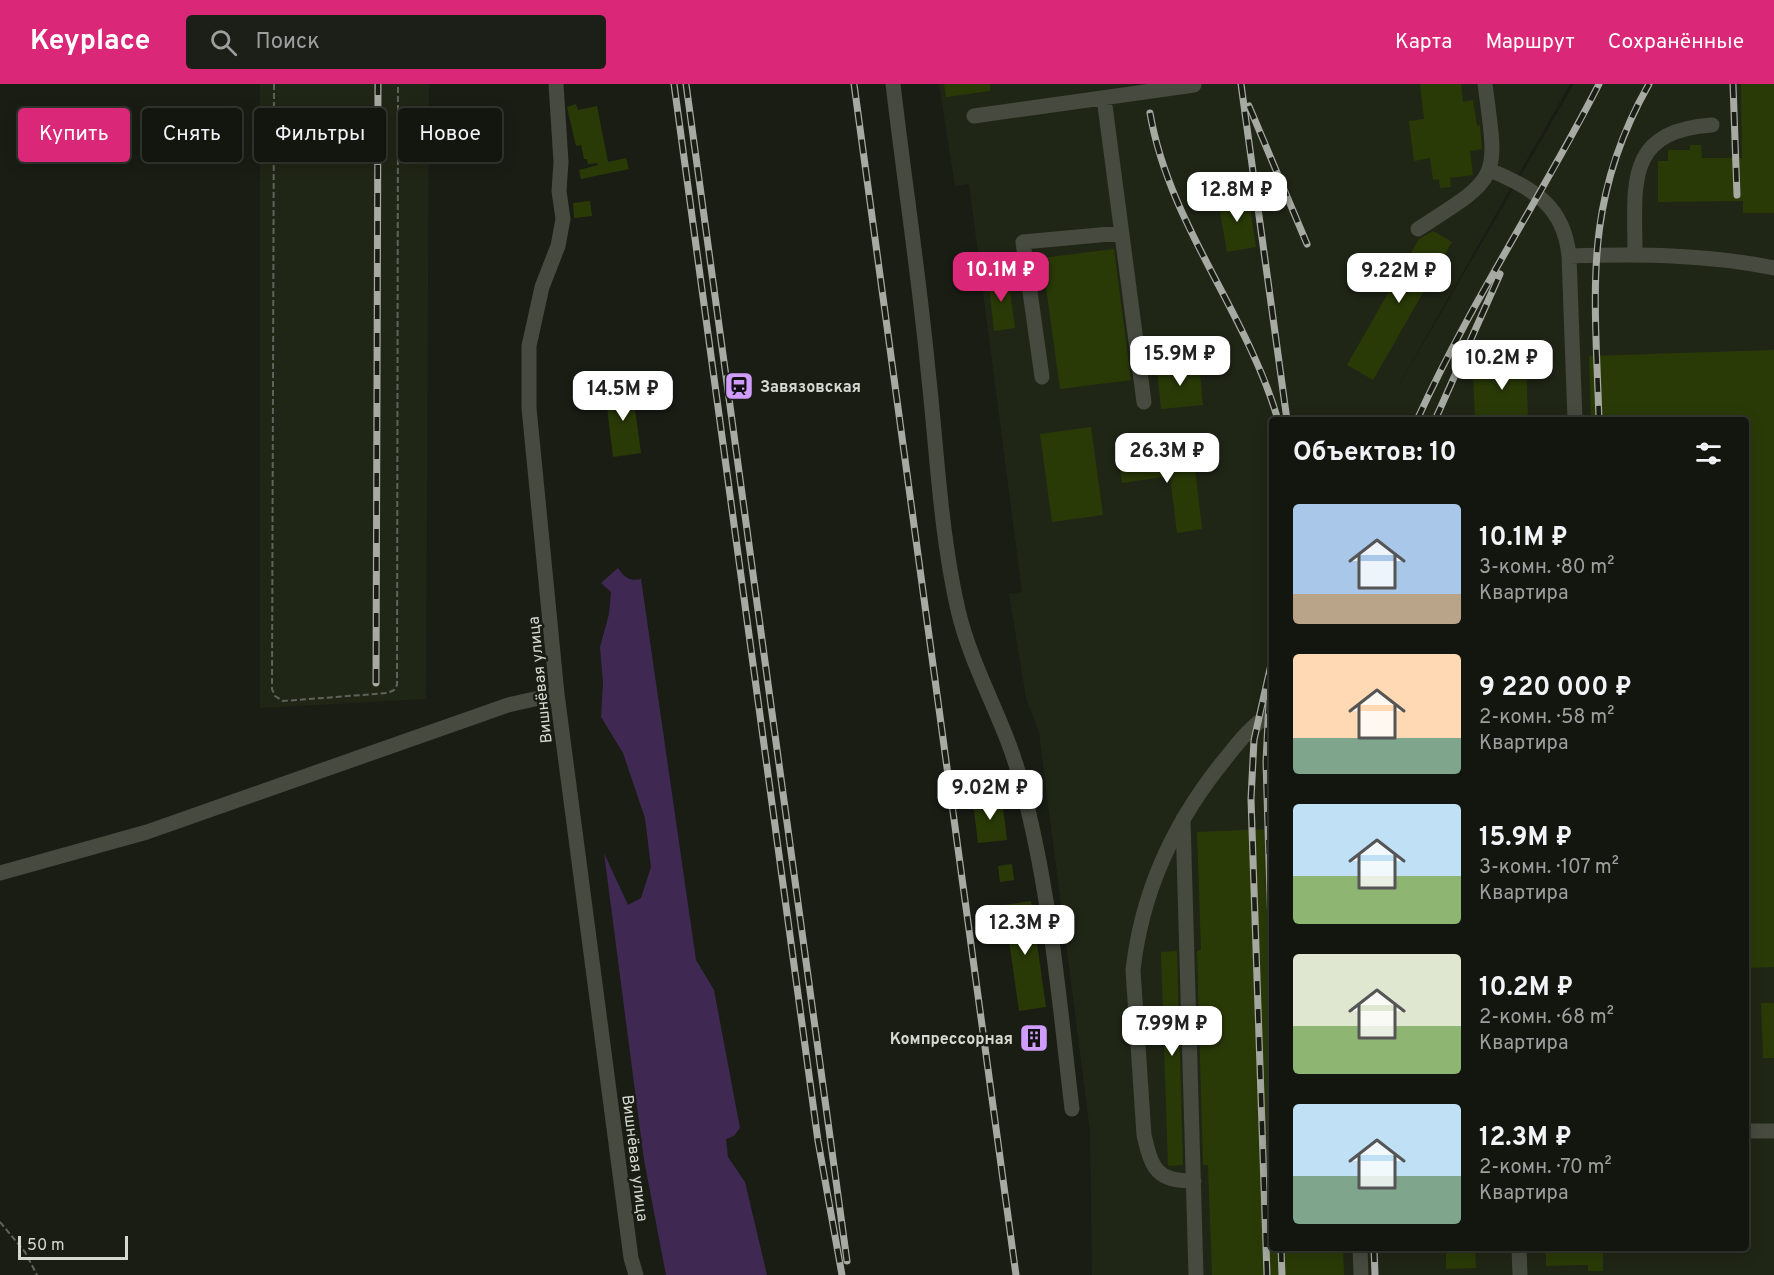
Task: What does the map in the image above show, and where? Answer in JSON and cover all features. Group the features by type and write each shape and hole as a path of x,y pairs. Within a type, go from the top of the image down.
{"street":[{"name":"Вишнёвая улица","path":"556,84 561,162 559,191 563,219 558,246 542,287 529,346 527,375 558,694 629,1246 636,1275"},
{"path":"892,84 923,325 942,516 952,576 968,642 1010,746 1032,825 1049,915 1072,1109"},
{"path":"974,116 1194,84"},
{"path":"1418,229 1471,196 1490,171 1493,144 1485,84"},
{"path":"1104,98 1144,402"},
{"path":"1635,254 1635,183 1643,158 1663,137 1675,130 1712,125"},
{"path":"1490,171 1528,188 1548,205 1564,229 1569,256 1575,417"},
{"path":"1041,377 1023,242 1121,233"},
{"path":"1569,256 1635,254 1711,257 1774,268"},
{"path":"0,873 137,835 508,705 558,694"},
{"path":"1194,1180 1165,1178 1155,1169 1144,1135 1133,970 1143,913 1167,846 1205,784 1257,722 1269,715"},
{"path":"1183,818 1196,1275"},
{"path":"1749,1131 1774,1131"},
{"path":"1360,1251 1361,1275"},
{"path":"1519,1251 1520,1275"}],"path":[{"path":"274,84 272,689 275,696 283,701 388,693 397,685 398,84"},
{"path":"0,1222 25,1252 37,1275"}],"shaded area":[{"path":"260,84 429,84 429,108 398,108 398,162 429,162 426,699 260,708 260,162 386,162 386,108 260,108"},
{"path":"939,84 1570,84 1388,404 1574,84 1774,84 1774,1275 1092,1275 1090,1131 1039,733 1026,698 1009,594 1022,592 969,184 955,186"},
{"path":"618,568 628,578 641,579 696,960 714,990 740,1128 734,1136 726,1139 728,1157 745,1182 767,1275 666,1275 644,1160 604,853 628,905 641,898 651,867 645,818 623,753 601,717 603,683 600,647 609,614 611,592 601,583"}],"building":[{"path":"944,84 990,84 990,91 946,97"},
{"path":"1420,84 1461,84 1463,102 1473,100 1477,126 1480,125 1482,149 1470,151 1473,175 1450,178 1451,187 1440,188 1439,179 1433,180 1430,158 1414,161 1409,121 1424,119"},
{"path":"1741,84 1774,84 1774,213 1743,213 1743,201 1658,202 1658,161 1668,161 1668,150 1690,150 1690,145 1701,145 1702,158 1742,158"},
{"path":"576,104 578,110 597,106 608,162 626,158 629,169 581,179 579,170 598,165 597,163 588,164 587,159 584,159 581,145 576,146 567,107"},
{"path":"1248,195 1256,247 1227,252 1218,200"},
{"path":"590,201 592,216 574,218 573,203"},
{"path":"1433,231 1452,242 1373,380 1347,365 1419,239"},
{"path":"1114,249 1131,380 1060,389 1042,258"},
{"path":"1008,276 1015,328 994,331 988,278"},
{"path":"1774,350 1774,967 1749,968 1749,417 1591,417 1589,356"},
{"path":"1526,359 1528,417 1475,417 1473,373 1484,373 1484,361"},
{"path":"1199,365 1203,405 1161,409 1157,370"},
{"path":"632,387 641,453 613,457 605,390"},
{"path":"1091,427 1103,515 1052,522 1040,434"},
{"path":"1145,447 1148,466 1194,460 1202,529 1177,533 1170,476 1122,483 1117,451"},
{"path":"1002,799 1007,840 978,843 973,803"},
{"path":"1269,829 1269,1251 1343,1251 1344,1275 1212,1275 1208,1165 1203,1165 1197,951 1201,950 1197,832"},
{"path":"1012,864 1014,880 1000,882 998,866"},
{"path":"1031,901 1046,1007 1019,1011 1004,905"},
{"path":"1177,951 1183,1165 1168,1166 1161,952"},
{"path":"1761,1003 1774,1003 1774,1058 1763,1058"},
{"name":"Компрессорная","path":"1046,1030 1048,1043 1022,1045 1021,1033"},
{"path":"1446,1251 1475,1251 1476,1268 1446,1269"},
{"path":"1603,1251 1603,1271 1588,1271 1588,1265 1546,1266 1546,1252"}],"railway":[{"path":"376,683 378,84"},
{"path":"674,84 818,1141 842,1275"},
{"path":"686,84 847,1261"},
{"path":"854,84 1016,1275"},
{"path":"1241,84 1287,417"},
{"path":"1418,417 1460,334 1599,84"},
{"path":"1599,417 1595,288 1597,248 1603,208 1612,168 1627,127 1649,84"},
{"path":"1733,84 1737,195"},
{"path":"1249,106 1307,244"},
{"path":"1150,113 1160,154 1174,193 1248,342 1277,417"},
{"path":"1436,417 1500,274"},
{"path":"1267,1275 1251,799 1254,740 1269,673"},
{"path":"1269,700 1266,762 1269,862"},
{"path":"1281,1251 1282,1275"},
{"path":"1374,1251 1375,1275"}],"place":[{"name":"Завязовская","path":"739,386"},
{"name":"Компрессорная","path":"1034,1038"}]}
